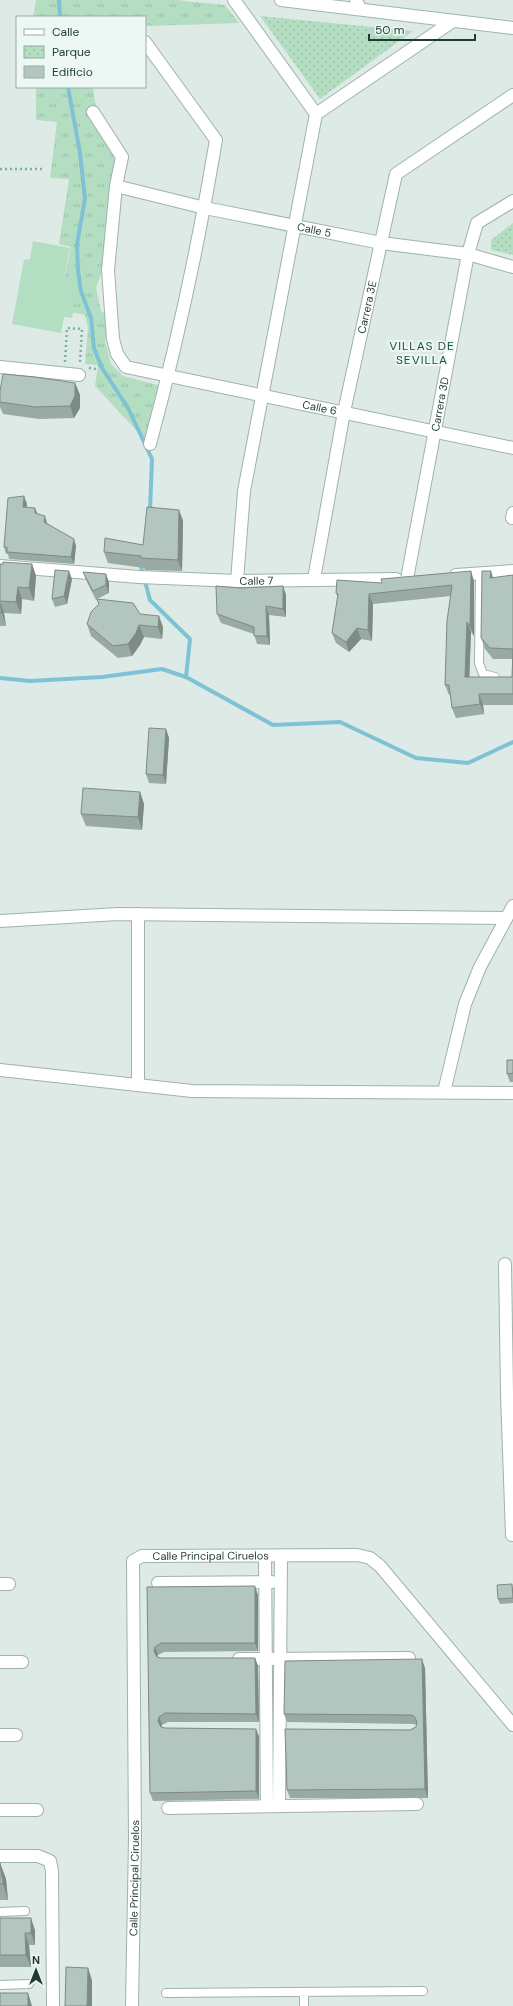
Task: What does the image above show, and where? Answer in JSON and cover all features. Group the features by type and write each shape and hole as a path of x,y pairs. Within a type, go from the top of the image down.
{"street":[{"path":"234,0 316,114"},
{"path":"281,0 358,5 453,21 513,28"},
{"path":"237,581 244,491 316,114 453,21"},
{"path":"146,43 216,140 205,208 168,375 150,444"},
{"name":"Carrera 3E","path":"314,579 344,412 396,174 513,95"},
{"path":"93,112 122,157 116,186"},
{"name":"Calle 5","path":"116,186 205,208 381,243 468,254 513,267"},
{"name":"Calle 6","path":"116,186 108,270 113,339 117,354 126,367 261,396 435,430 513,448"},
{"name":"Carrera 3D","path":"407,579 468,254 477,223 513,201"},
{"path":"0,367 81,370"},
{"name":"Calle 7","path":"0,566 138,577 237,581 422,578"},
{"path":"444,576 513,571"},
{"path":"444,1092 465,1004 480,967 513,906"},
{"path":"0,922 118,914 506,918"},
{"path":"138,914 138,1085"},
{"path":"0,1070 199,1091 513,1093"},
{"path":"505,1264 511,1411 512,1535"},
{"name":"Calle Principal Ciruelos","path":"132,2006 134,1838 133,1561 142,1556 357,1555 370,1558 380,1566 513,1725"},
{"path":"265,1556 267,1729 273,1806"},
{"path":"273,1806 279,1729 281,1556"},
{"path":"158,1583 280,1582"},
{"path":"227,1659 409,1658"},
{"path":"0,1662 22,1662"},
{"path":"252,1729 295,1730"},
{"path":"0,1735 16,1735"},
{"path":"168,1808 417,1804"},
{"path":"0,1810 37,1810"},
{"path":"0,1856 38,1856 50,1861 52,1871 53,2006"}],"lane":[{"path":"480,574 479,663 483,674 495,678"},
{"path":"0,1912 26,1912"},
{"path":"0,1985 28,1984"},
{"path":"166,1993 423,1991"},
{"path":"304,1992 304,2006"}],"path":[{"path":"0,169 42,170"},
{"path":"65,365 67,328 82,329 81,370 96,369"}],"green space":[{"path":"36,0 176,0 225,5 239,23 149,26 146,25 146,16 33,16"},
{"path":"260,16 413,31 320,99"},
{"path":"36,88 93,88 95,102 119,158 105,263 96,288 101,311 109,317 110,327 105,341 111,364 123,376 161,386 147,442 95,386 98,365 85,364 88,328 85,315 71,312 64,278 71,247 59,244 69,179 50,178 57,122 36,120"},
{"path":"513,223 513,255 491,250 491,240"},
{"path":"33,241 70,248 64,276 79,278 72,318 64,317 61,333 12,324 24,260 30,259"}],"building":[{"path":"3,374 75,383 75,396 70,406 35,407 0,402"},
{"path":"24,496 23,507 35,508 35,513 45,516 44,522 74,539 71,557 7,552 7,547 4,547 8,498"},
{"path":"147,507 179,510 178,560 141,558 141,556 104,552 105,538 143,545"},
{"path":"3,562 32,564 29,588 18,587 16,602 0,601 0,564 3,564"},
{"path":"55,570 69,571 64,596 52,599"},
{"path":"471,571 470,626 467,622 465,677 512,677 513,649 513,694 479,694 480,704 452,708 449,685 445,685 447,621 452,585 369,594 368,630 357,628 346,642 332,633 338,594 336,593 337,580 382,583 381,579"},
{"path":"482,571 491,571 490,578 513,575 513,649 490,648 481,638"},
{"path":"83,572 106,574 106,585 93,591"},
{"path":"216,586 240,588 283,586 283,609 266,606 267,636 254,636 254,627 217,614"},
{"path":"97,599 133,603 140,614 159,616 158,627 139,625 136,633 128,644 113,646 87,624 91,612 99,604"},
{"path":"149,728 166,729 163,775 146,774"},
{"path":"83,788 140,792 138,817 81,814"},
{"path":"507,1060 513,1060 513,1073 507,1074"},
{"path":"512,1584 513,1598 498,1599 497,1585"},
{"path":"255,1586 255,1643 161,1643 155,1647 154,1651 157,1657 161,1658 255,1658 256,1714 165,1713 159,1717 158,1721 161,1727 165,1728 256,1729 256,1791 150,1793 147,1587"},
{"path":"422,1659 425,1789 287,1790 285,1729 410,1730 416,1727 417,1722 414,1716 410,1715 284,1714 285,1661"},
{"path":"0,1863 3,1884 0,1884"},
{"path":"0,1918 31,1918 31,1933 25,1933 26,1955 0,1955"},
{"path":"66,1967 88,1968 87,2006 65,2006"},
{"path":"0,1993 28,1993 28,2006 0,2006"}],"waterway":[{"path":"59,0 60,16"},
{"path":"68,88 80,153 85,199 77,244 78,271 81,291 91,318 94,348 102,368 128,408 152,459 150,511"},
{"path":"140,563 150,600 190,639 186,677"},
{"path":"0,678 30,681 102,677 162,669 186,677 273,725 340,722 416,758 468,763 513,742"}],"district":[{"name":"VILLAS DE SEVILLA","path":"422,353"}]}
